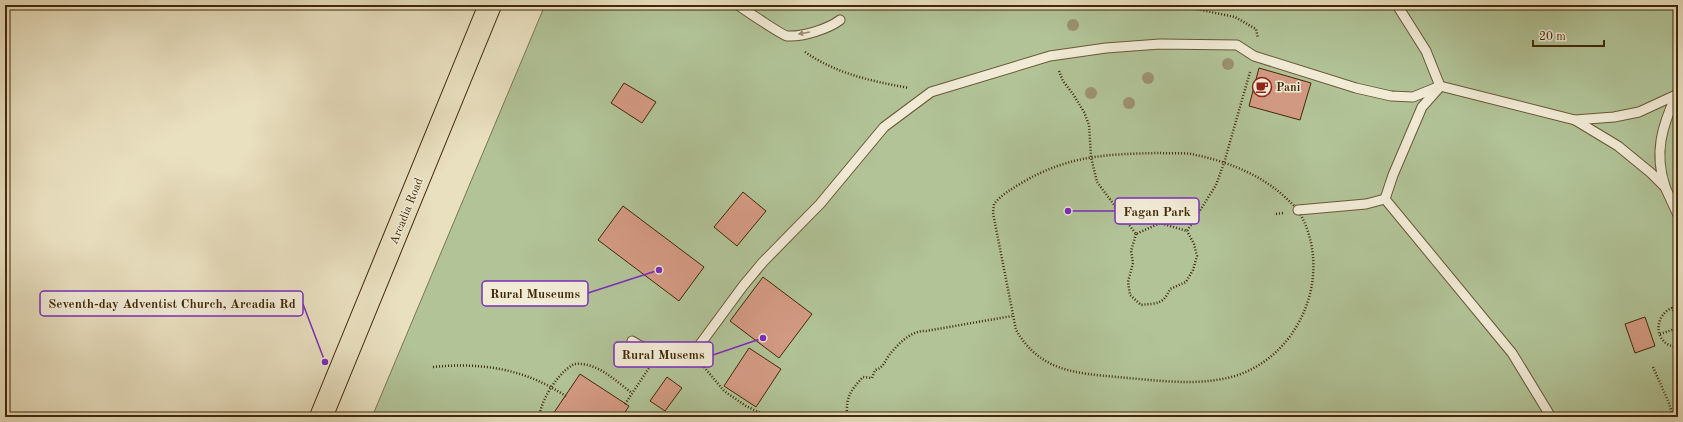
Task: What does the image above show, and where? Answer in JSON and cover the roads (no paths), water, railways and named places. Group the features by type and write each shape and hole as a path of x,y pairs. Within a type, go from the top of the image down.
{"main road":[{"name":"Arcadia Road","path":"321,417 490,5"}],"lane":[{"path":"738,5 786,36 806,34 831,27 840,20"},
{"path":"1396,5 1426,51 1440,86"},
{"path":"632,341 644,349 658,355 690,358 743,286 763,262 820,204 884,127 931,92 1050,56 1106,48 1160,44 1237,45 1254,56 1356,88 1391,96 1413,97 1440,86 1575,120 1629,154 1665,187"},
{"path":"1385,199 1422,107 1440,86"},
{"path":"1575,120 1626,115 1639,112 1677,95"},
{"path":"1677,95 1666,118 1660,139 1659,163 1665,187 1678,215"},
{"path":"1298,210 1366,204 1385,199"},
{"path":"1385,199 1512,353 1551,417"}],"place":[{"name":"Pani","path":"1262,87"},
{"name":"Fagan Park","path":"1068,211"},
{"name":"Rural Museums","path":"659,270"},
{"name":"Rural Musems","path":"763,338"},
{"name":"Seventh-day Adventist Church, Arcadia Rd","path":"325,362"}]}
